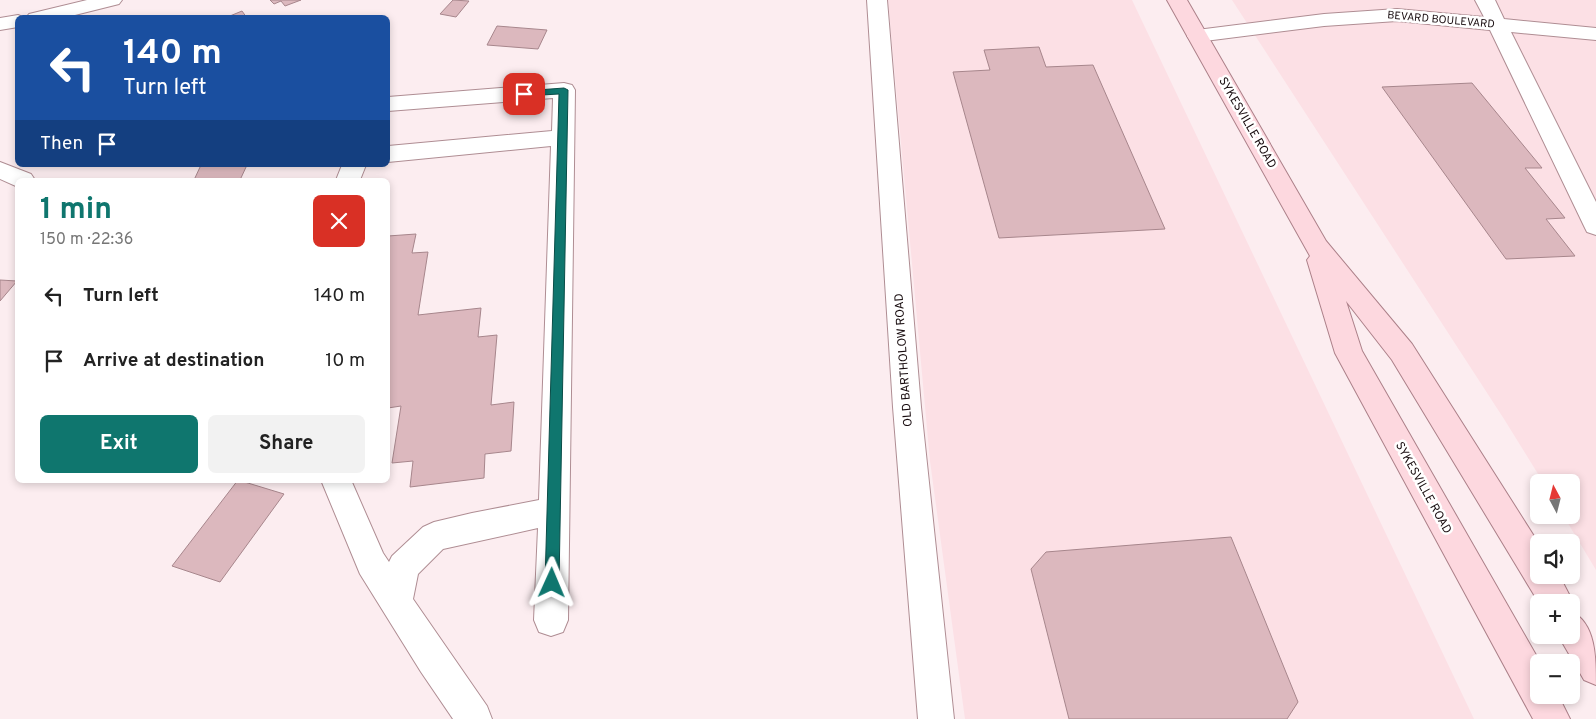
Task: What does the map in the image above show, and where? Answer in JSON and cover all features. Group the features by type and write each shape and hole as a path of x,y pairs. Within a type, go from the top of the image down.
{"main road":[{"name":"SYKESVILLE ROAD","path":"1177,0 1316,247 1402,352 1530,558"},
{"name":"SYKESVILLE ROAD","path":"1316,247 1349,353 1552,719"},
{"path":"1580,642 1596,668"}],"street":[{"path":"49,15 112,0"},
{"name":"OLD BARTHOLOW ROAD","path":"877,0 908,407 936,719"},
{"path":"1485,0 1596,226"},
{"name":"BEVARD BOULEVARD","path":"1197,36 1363,16 1397,15 1496,24 1593,39"},
{"path":"0,24 15,22"},
{"path":"390,104 564,90 551,620"},
{"path":"390,154 562,138"},
{"path":"0,170 18,178"},
{"path":"337,483 371,563 433,660 474,719"},
{"path":"396,603 403,567 434,538 472,527 554,511"}],"shaded area":[{"path":"888,0 1132,0 1474,719 965,719 930,461"},
{"path":"1232,0 1596,0 1596,570 1580,543 1580,534 1574,534 1568,524 1580,524 1580,474 1538,474"}],"building":[{"path":"270,0 301,0 285,6 281,1 274,4"},
{"path":"453,0 469,1 456,17 440,14"},
{"path":"242,11 245,15 232,15"},
{"path":"497,26 547,30 538,49 487,45"},
{"path":"1039,47 1046,67 1093,65 1165,229 999,238 953,72 990,70 984,50"},
{"path":"1472,83 1542,168 1525,168 1565,218 1546,219 1575,256 1506,259 1382,87"},
{"path":"200,167 246,167 241,178 195,178"},
{"path":"416,234 412,253 428,252 418,315 481,308 478,337 497,335 491,405 514,402 511,451 485,454 484,478 410,487 413,461 392,463 401,406 390,408 390,236"},
{"path":"0,280 15,281 15,283 0,301"},
{"path":"236,483 248,483 284,494 220,582 172,566"},
{"path":"1231,537 1298,702 1287,719 1069,719 1031,569 1046,552"}],"route":[{"path":"524,94 564,90 552,583"}]}
